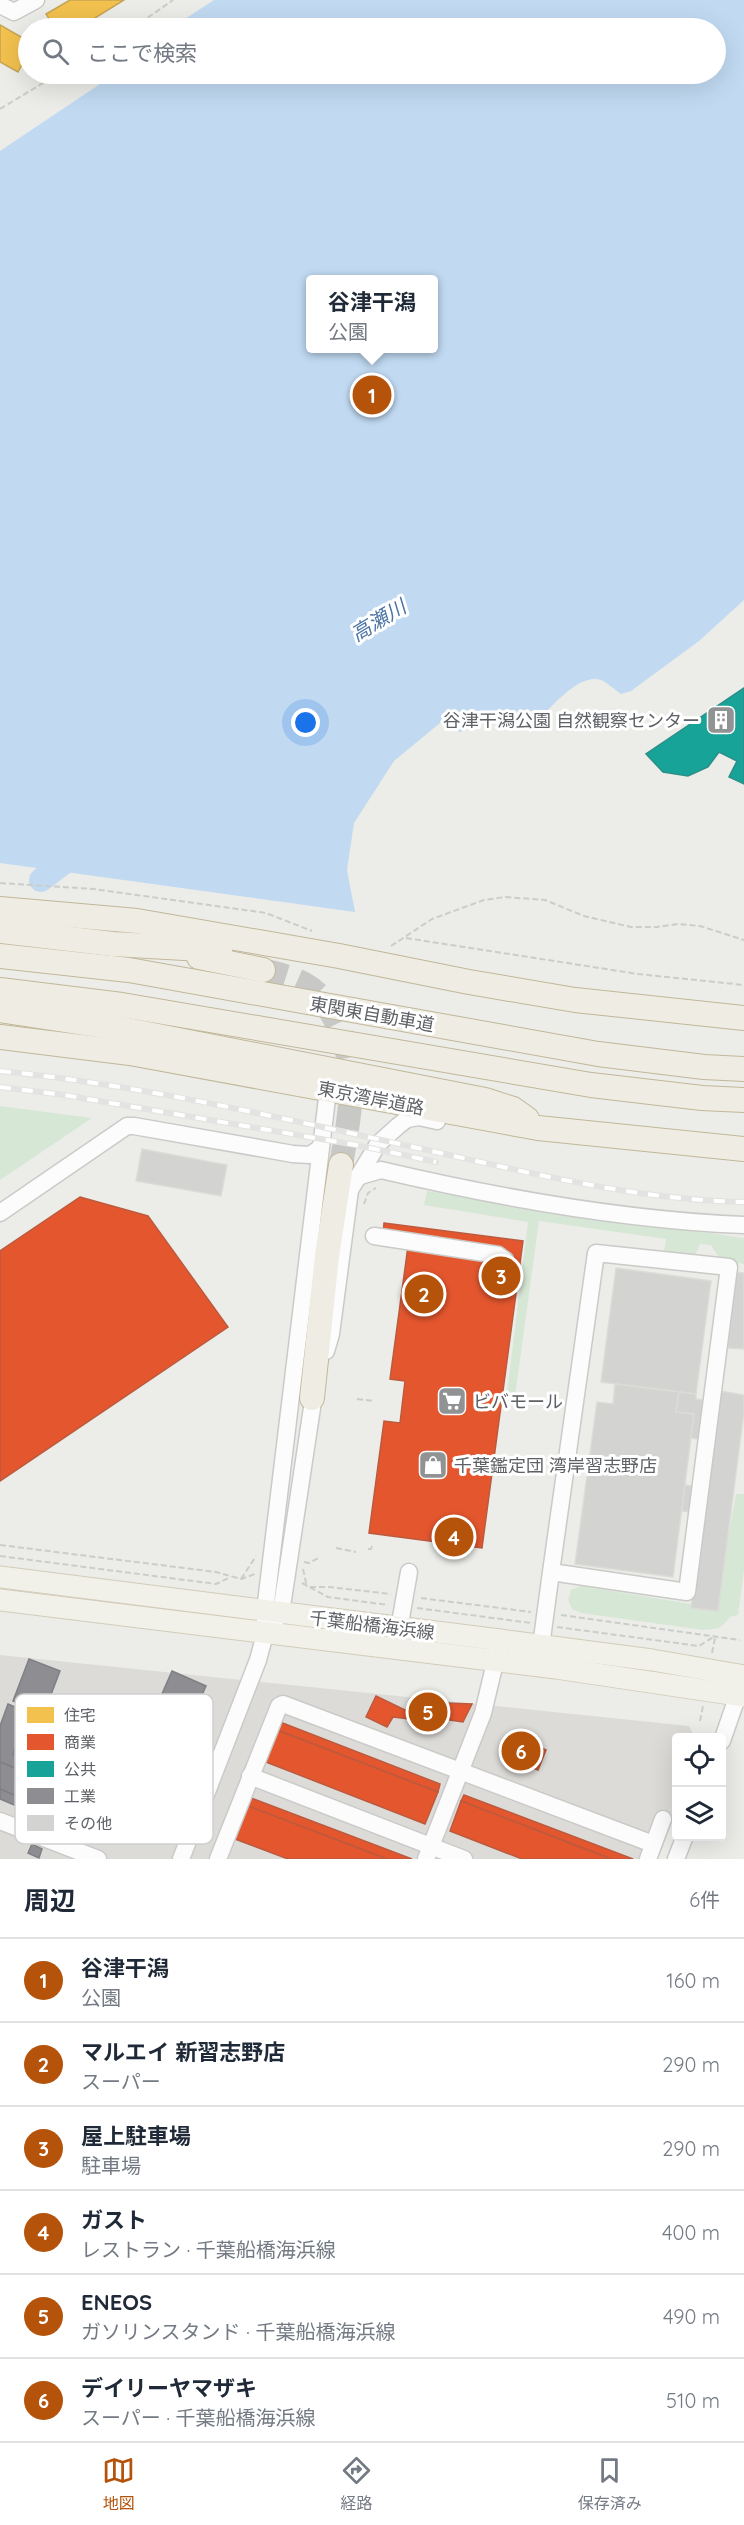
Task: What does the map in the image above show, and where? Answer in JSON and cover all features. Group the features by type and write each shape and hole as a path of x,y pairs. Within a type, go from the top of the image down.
{"highway":[{"path":"0,909 137,921 575,1000 744,1021"},
{"path":"0,931 113,944 263,970"},
{"path":"113,944 209,948 475,999 565,1013 651,1020 744,1021"},
{"name":"東関東自動車道","path":"0,956 129,970 598,1054 704,1067 744,1069"},
{"name":"東関東自動車道","path":"0,990 122,1005 591,1085 702,1098 744,1100"},
{"path":"0,1010 117,1028 485,1100 513,1109 538,1128"},
{"name":"東京湾岸道路","path":"0,1037 130,1053 538,1128 744,1149"},
{"path":"289,1062 322,1073 328,1090"},
{"path":"312,1398 327,1256 349,1171"}],"main road":[{"name":"千葉船橋海浜線","path":"0,1577 652,1660 743,1683"},
{"name":"千葉船橋海浜線","path":"0,1600 495,1661 743,1683"}],"street":[{"path":"0,5 14,12 36,0"},
{"path":"273,1612 316,1181 328,1090"},
{"path":"349,1171 407,1119 419,1117 473,1126 491,1120"},
{"path":"0,1213 121,1130 134,1126 293,1154 310,1155 320,1148"},
{"path":"378,1144 381,1156 389,1167 415,1177"},
{"path":"293,1154 308,1162 316,1181"},
{"path":"349,1171 381,1170 547,1204 691,1223 744,1225"},
{"path":"374,1236 498,1255 505,1260 506,1268 501,1275"},
{"path":"541,1646 551,1572 596,1253 729,1267 687,1592 551,1572"},
{"path":"213,1776 258,1660 273,1612 312,1398"},
{"path":"399,1629 410,1572"},
{"path":"428,1853 483,1713 500,1640"},
{"path":"725,1733 743,1683"},
{"path":"224,1857 250,1776 279,1706 283,1704 460,1770 650,1852 663,1819"},
{"path":"250,1776 428,1853 464,1859"},
{"path":"0,1821 15,1827"},
{"path":"676,1859 683,1841"},
{"path":"59,1844 98,1859"},
{"path":"181,1859 187,1844"}],"path":[{"path":"147,18 173,0"},
{"path":"0,110 42,84"},
{"path":"0,883 94,889 266,913 322,935"},
{"path":"389,947 432,919 466,906 484,900 527,897 545,900 584,916 631,927 678,924 700,926 744,940"},
{"path":"406,938 638,974 744,985"},
{"path":"357,1399 374,1401"},
{"path":"0,1545 216,1572 231,1577 241,1578 256,1574"},
{"path":"336,1548 356,1552"},
{"path":"0,1556 216,1584 231,1577"},
{"path":"303,1562 309,1563 320,1557"},
{"path":"298,1580 328,1597 393,1606"},
{"path":"307,1587 329,1587 394,1595"},
{"path":"415,1597 532,1612"},
{"path":"414,1608 533,1624"},
{"path":"559,1615 740,1640"},
{"path":"560,1628 699,1646 715,1636"},
{"path":"711,1656 715,1636"},
{"path":"700,1721 704,1703"}],"shaded area":[{"path":"0,1655 689,1726 693,1733 672,1733 672,1822 658,1859 0,1859"}],"green space":[{"path":"0,1106 92,1118 0,1180"},
{"path":"427,1191 744,1238 744,1264 720,1259 711,1245 700,1244 695,1256 664,1251 666,1239 539,1221 515,1396 507,1393 528,1222 424,1205"},
{"path":"736,1494 744,1494 744,1570 738,1615 730,1617 719,1628 703,1630 581,1613 572,1609 568,1600 571,1590 581,1586 715,1608"}],"water":[{"path":"214,0 744,0 744,600 699,641 631,691 621,694 604,681 586,680 572,688 548,710 501,713 460,732 440,723 394,761 354,823 347,870 355,912 0,863 0,151 100,84 726,84 726,18 186,18"}],"building: 住宅":[{"path":"70,0 124,0 95,18 49,18 46,14"},
{"path":"0,25 18,35 18,72 0,62"}],"building: 商業":[{"path":"80,1197 148,1216 228,1327 0,1481 0,1251"},
{"name":"ビバモール","path":"384,1223 523,1241 482,1548 369,1533 384,1421 400,1423 405,1381 390,1379 408,1246 382,1243"},
{"path":"376,1696 409,1712 414,1701 446,1703 442,1723 393,1717 387,1727 366,1717"},
{"path":"446,1703 472,1704 463,1722 443,1719"},
{"path":"280,1722 440,1784 438,1792 277,1730"},
{"path":"277,1730 438,1792 425,1824 266,1762"},
{"path":"508,1735 546,1750 538,1770 500,1755"},
{"path":"464,1795 633,1859 611,1859 461,1801"},
{"path":"251,1798 412,1859 387,1859 248,1806"},
{"path":"461,1801 611,1859 522,1859 450,1831"},
{"path":"248,1806 387,1859 288,1859 235,1839"}],"building: 公共":[{"name":"谷津干潟公園 自然観察センター","path":"744,688 744,784 729,777 737,761 719,752 708,767 688,776 663,772 646,754"}],"building: 工業":[{"path":"29,1659 60,1671 51,1694 16,1694"},
{"path":"172,1671 206,1686 202,1694 162,1694"},
{"path":"8,1704 15,1707 13,1754 15,1755 15,1768 0,1762 0,1726"},
{"path":"0,1762 15,1768 15,1795 0,1789"},
{"path":"0,1789 15,1795 15,1805 0,1799"},
{"path":"32,1844 42,1849 39,1858 28,1853"}],"building: その他":[{"path":"142,1149 227,1165 221,1196 136,1181"},
{"path":"616,1268 711,1281 696,1394 601,1382"},
{"path":"736,1272 744,1273 744,1349 728,1348"},
{"path":"615,1384 679,1392 676,1412 694,1414 673,1577 575,1564 597,1402 613,1404"},
{"path":"720,1391 744,1395 744,1412 718,1611 691,1608"},
{"path":"679,1392 696,1394 696,1399 719,1402 713,1441 691,1438 694,1414 676,1412"},
{"path":"685,1485 707,1488 704,1513 682,1511"}],"waterway":[{"name":"高瀬川","path":"41,880 79,851"}],"tunnel":[{"path":"263,970 296,980 315,991 328,1007 342,1035 347,1053 351,1089 341,1165"}],"railway":[{"path":"0,1071 168,1095 593,1186 668,1197 744,1202"},
{"path":"0,1087 64,1095 356,1145 436,1162"}],"place":[{"name":"谷津干潟","path":"372,395"},
{"name":"谷津干潟公園 自然観察センター","path":"721,720"},
{"name":"屋上駐車場","path":"501,1276"},
{"name":"マルエイ 新習志野店","path":"424,1294"},
{"name":"ビバモール","path":"452,1401"},
{"name":"千葉鑑定団 湾岸習志野店","path":"433,1465"},
{"name":"ガスト","path":"454,1537"},
{"name":"ENEOS","path":"428,1712"},
{"name":"デイリーヤマザキ","path":"521,1751"}]}
